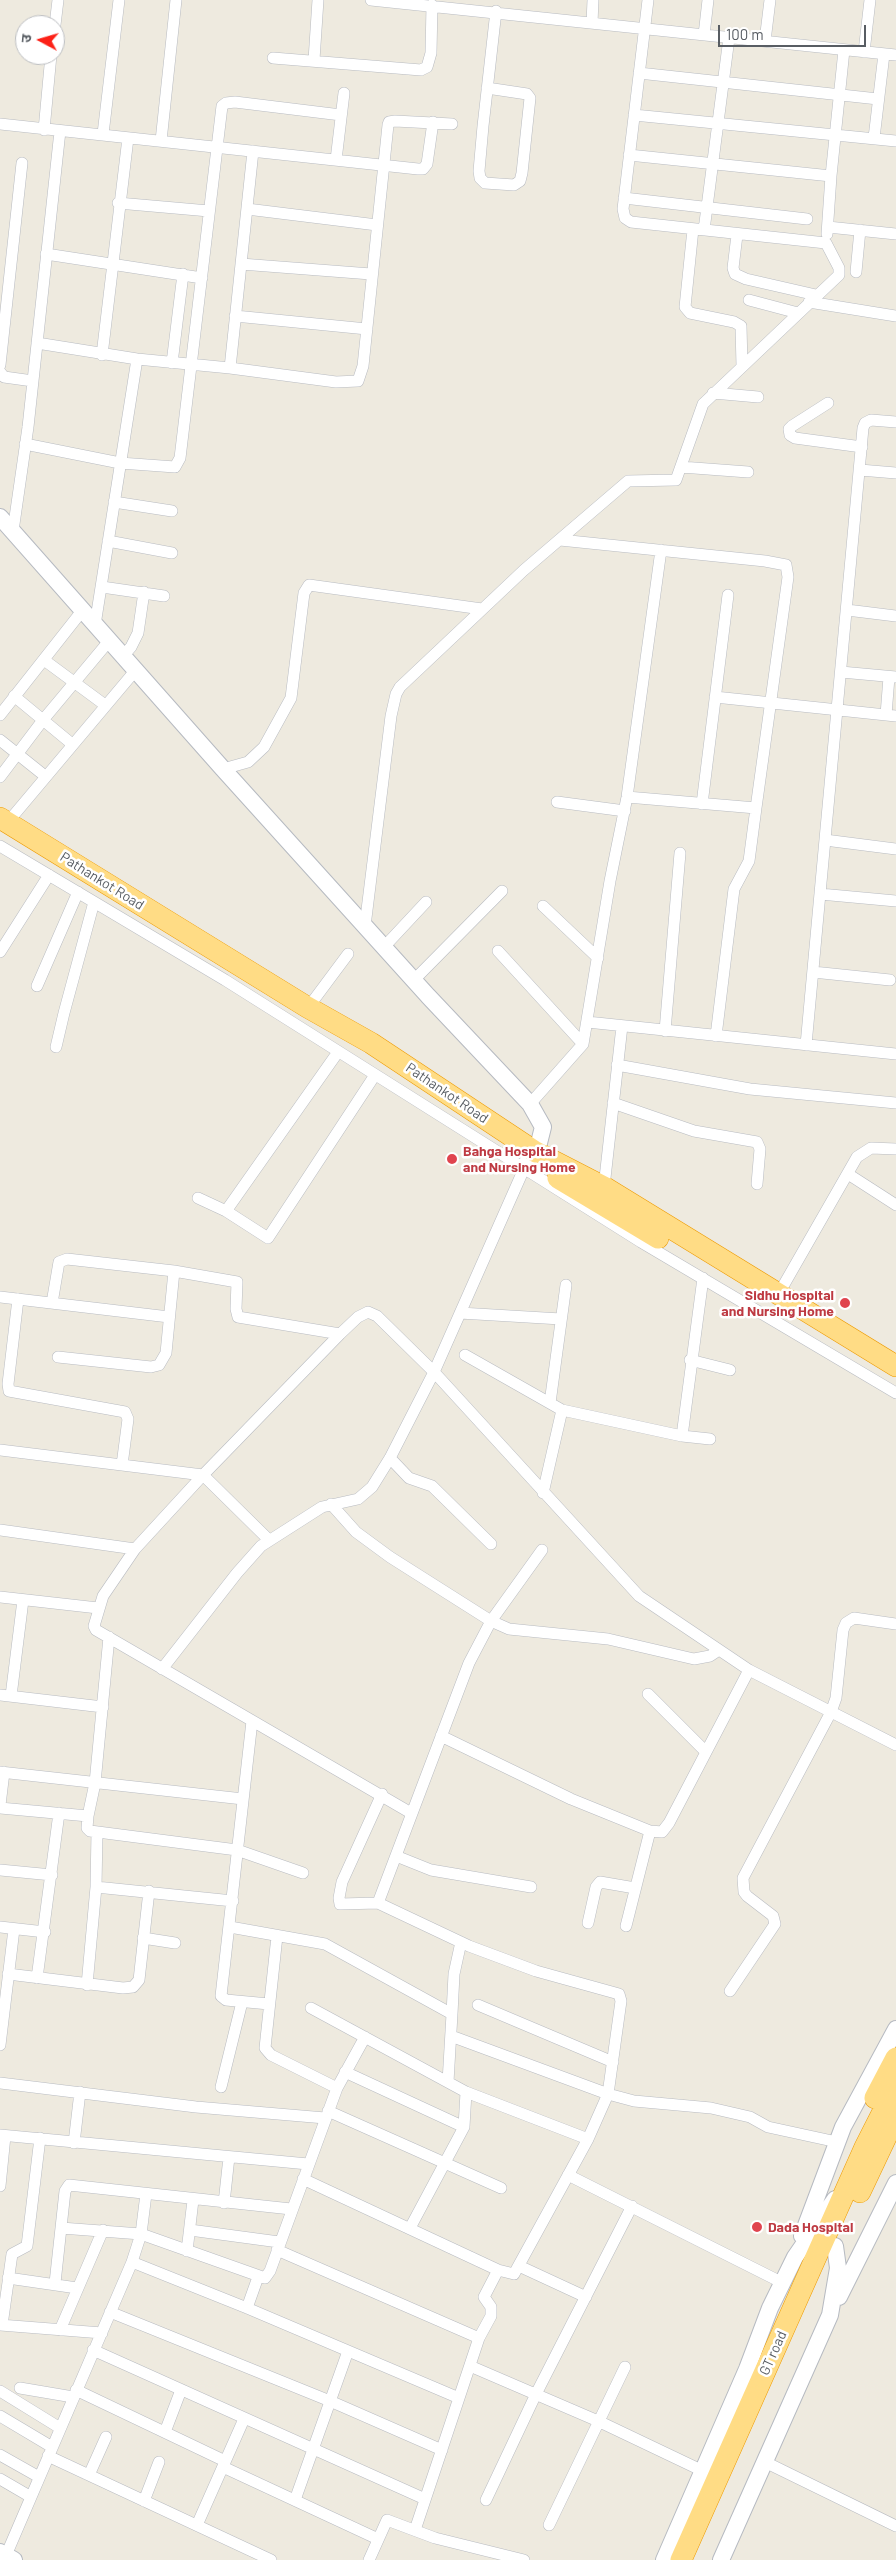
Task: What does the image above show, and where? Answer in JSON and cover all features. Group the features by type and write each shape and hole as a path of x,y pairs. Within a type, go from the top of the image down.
{"highway":[{"path":"4,822 372,1059 896,1381"},
{"path":"531,1155 604,1184 896,1366"},
{"path":"870,2154 871,2106 896,2058"},
{"path":"870,2154 896,2086"},
{"path":"870,2154 896,2116"},
{"path":"870,2154 896,2134"},
{"name":"GT road","path":"681,2560 852,2177 870,2154"},
{"name":"GT road","path":"696,2560 835,2246 870,2154"}],"street":[{"path":"56,15 58,0"},
{"path":"103,134 119,0"},
{"path":"161,141 176,0"},
{"path":"314,60 318,0"},
{"path":"371,0 496,11 644,29 890,54 878,99 874,138"},
{"path":"592,23 594,0"},
{"path":"648,0 623,215 628,220 737,235 826,243"},
{"path":"704,35 708,0"},
{"path":"765,41 770,0"},
{"path":"864,52 870,0"},
{"path":"273,58 421,70 427,67 431,53 432,5"},
{"path":"487,88 527,94 530,98 522,173 520,181 514,185 485,183 480,178 487,88 496,11"},
{"path":"729,38 707,206 698,229 685,308 690,313 734,322 741,326 742,366"},
{"path":"365,926 391,716 396,694 406,681 482,609 628,481 670,482 676,480 699,410 713,393 836,278 840,272 826,243 838,94 844,50"},
{"path":"44,130 50,65"},
{"path":"639,73 878,99"},
{"path":"336,160 344,93"},
{"path":"24,444 120,462 171,468 178,464 222,106 228,102 341,115"},
{"path":"634,116 718,122 896,141"},
{"path":"37,343 137,360 230,368 336,382 358,381 362,371 376,225 390,122 452,124"},
{"path":"0,124 418,169 425,167 433,122"},
{"path":"13,531 33,381 60,131"},
{"path":"102,355 118,203 128,138"},
{"path":"230,368 253,151"},
{"path":"629,155 831,176"},
{"path":"0,365 22,163"},
{"path":"624,198 707,206 807,219"},
{"path":"118,203 209,211"},
{"path":"246,209 376,225"},
{"path":"828,227 896,234"},
{"path":"856,272 860,230"},
{"path":"737,235 733,270 735,274 746,279 813,298 896,316"},
{"path":"46,254 202,278"},
{"path":"241,264 371,274"},
{"path":"172,363 183,274"},
{"path":"749,300 798,313"},
{"path":"235,316 367,329"},
{"path":"95,625 137,360"},
{"path":"0,372 4,377 33,381"},
{"path":"713,393 758,396"},
{"path":"828,403 792,426 789,429 790,435 795,438 862,447"},
{"path":"806,1045 863,428 867,421 896,422"},
{"path":"681,467 748,472"},
{"path":"860,470 896,473"},
{"path":"114,502 172,511"},
{"path":"0,517 223,769 414,980 530,1104 543,1127 434,1372 390,1458 372,1487 358,1499 322,1507 269,1540 250,1557 162,1669"},
{"path":"560,540 782,563 786,565 788,577 749,861 734,889 716,1036"},
{"path":"108,541 172,553"},
{"path":"530,1104 584,1044 628,797 661,550"},
{"path":"223,769 248,762 264,747 291,698 304,593 309,585 482,609"},
{"path":"102,587 164,596"},
{"path":"123,656 131,647 138,633 144,592"},
{"path":"702,804 728,595"},
{"path":"847,610 896,616"},
{"path":"0,715 82,611"},
{"path":"0,777 42,720 109,641"},
{"path":"44,660 105,706"},
{"path":"4,822 135,670"},
{"path":"715,697 891,716 892,677 841,672"},
{"path":"14,696 72,744"},
{"path":"0,740 45,776"},
{"path":"628,797 756,808"},
{"path":"557,802 625,811"},
{"path":"0,808 4,822 136,890 313,1001 703,1278 896,1393"},
{"path":"825,840 896,849"},
{"path":"0,846 375,1075 531,1155"},
{"path":"665,1030 680,854"},
{"path":"0,952 49,875"},
{"path":"414,980 502,891"},
{"path":"37,986 78,892"},
{"path":"820,894 896,901"},
{"path":"56,1047 94,902"},
{"path":"384,947 426,902"},
{"path":"543,906 598,958"},
{"path":"498,951 584,1044"},
{"path":"313,1001 348,954"},
{"path":"813,972 890,980"},
{"path":"587,1022 896,1054"},
{"path":"622,1026 604,1184 896,1354"},
{"path":"226,1211 338,1052"},
{"path":"617,1064 750,1089 896,1103"},
{"path":"198,1198 226,1211 268,1238 375,1075"},
{"path":"613,1103 694,1131 757,1142 760,1149 757,1184"},
{"path":"782,1288 858,1158 864,1151 880,1147 896,1149"},
{"path":"848,1174 896,1204"},
{"path":"52,1303 58,1266 63,1259 174,1271 237,1282 236,1310 238,1317 340,1334"},
{"path":"58,1357 156,1367 162,1362 166,1353 174,1271"},
{"path":"682,1436 690,1360 703,1278"},
{"path":"550,1403 566,1285"},
{"path":"0,1297 169,1317"},
{"path":"18,1299 4,1384 11,1392 125,1412 128,1419 122,1465"},
{"path":"411,1813 382,1794 162,1669 95,1628 98,1608 103,1596 135,1549 203,1475 340,1334 364,1313 372,1312 434,1372 639,1596 749,1670 896,1745"},
{"path":"460,1313 561,1319"},
{"path":"465,1355 562,1410 682,1436 710,1439"},
{"path":"690,1360 730,1370"},
{"path":"543,1493 562,1410"},
{"path":"0,1450 203,1475 269,1540"},
{"path":"390,1458 410,1478 432,1486 491,1544"},
{"path":"331,1504 356,1532 368,1542 491,1621 520,1632 562,1633 601,1638 694,1659 710,1656 719,1650"},
{"path":"0,1530 135,1549"},
{"path":"378,1903 468,1662 491,1621 542,1550"},
{"path":"0,1597 98,1608"},
{"path":"23,1600 6,1696 103,1707"},
{"path":"730,1991 775,1924 773,1916 744,1892 743,1878 831,1712 836,1698 846,1623 854,1618 896,1624"},
{"path":"109,1638 103,1707 88,1816 88,1829 97,1832 237,1850 303,1873"},
{"path":"441,1736 572,1799 650,1831 662,1832 749,1670"},
{"path":"648,1694 706,1752"},
{"path":"252,1721 221,1996 226,2000 269,2004"},
{"path":"88,1816 0,1807 2,1772 243,1799"},
{"path":"303,2179 512,2275 519,2266 588,2139 608,2094 620,2001 616,1992 536,1971 461,1942 378,1903 340,1904 339,1898 342,1882 382,1794"},
{"path":"37,1978 45,1932 59,1813"},
{"path":"626,1926 650,1831"},
{"path":"88,1985 96,1887 97,1832"},
{"path":"396,1856 431,1870 530,1887"},
{"path":"0,1870 52,1875"},
{"path":"588,1923 596,1887 600,1882 636,1888"},
{"path":"96,1887 232,1901"},
{"path":"8,1974 88,1985 133,1987 139,1980 149,1892"},
{"path":"0,1927 45,1932"},
{"path":"230,1927 324,1944 452,2014"},
{"path":"0,2045 14,1929"},
{"path":"277,1936 265,2045 267,2051 271,2055 337,2088"},
{"path":"143,1938 175,1943"},
{"path":"448,2082 454,1974 461,1942"},
{"path":"221,2087 242,2002"},
{"path":"478,2005 613,2062"},
{"path":"310,2008 466,2092 588,2139"},
{"path":"664,2560 782,2283 795,2257 814,2200 837,2142 874,2066 896,2029"},
{"path":"451,2036 634,2102 711,2108 750,2117 768,2127 837,2142"},
{"path":"61,2228 141,2234 265,2278 268,2276 337,2088 364,2037"},
{"path":"346,2072 464,2127"},
{"path":"0,2083 196,2107 327,2115 447,2162 501,2188"},
{"path":"74,2143 80,2092"},
{"path":"410,2228 447,2162 464,2127 466,2092"},
{"path":"0,2186 2,2135 308,2164"},
{"path":"40,2138 27,2246 12,2254 1,2325 102,2333"},
{"path":"224,2203 229,2157"},
{"path":"568,2175 782,2283"},
{"path":"795,2257 852,2177"},
{"path":"721,2560 830,2315 890,2207 896,2183"},
{"path":"55,2283 65,2191 68,2186 291,2209"},
{"path":"6,2557 132,2262 141,2234 146,2194"},
{"path":"187,2251 193,2200"},
{"path":"486,2500 536,2394 632,2206"},
{"path":"60,2330 103,2230"},
{"path":"190,2230 278,2246 479,2338"},
{"path":"830,2315 838,2268 835,2246"},
{"path":"132,2262 247,2308 459,2398"},
{"path":"519,2266 586,2297"},
{"path":"415,2530 479,2338 492,2312 491,2307 484,2299 484,2294 498,2270"},
{"path":"247,2308 258,2277"},
{"path":"8,2278 55,2283 77,2288"},
{"path":"110,2312 330,2401 442,2450"},
{"path":"94,2350 425,2499"},
{"path":"295,2500 348,2351"},
{"path":"470,2366 598,2421 703,2472"},
{"path":"549,2525 625,2366"},
{"path":"20,2388 75,2393 165,2432 295,2500 378,2539"},
{"path":"165,2432 181,2390"},
{"path":"0,2391 60,2428"},
{"path":"0,2416 50,2451 89,2475 196,2525 255,2557 271,2560"},
{"path":"196,2525 244,2419"},
{"path":"89,2475 106,2437"},
{"path":"0,2455 39,2477"},
{"path":"144,2501 159,2462"},
{"path":"765,2462 896,2526"},
{"path":"0,2479 31,2497"},
{"path":"368,2560 387,2520 415,2530 524,2560"}],"place":[{"name":"Bahga Hospital and Nursing Home","path":"452,1159"},
{"name":"Sidhu Hospital and Nursing Home","path":"845,1303"},
{"name":"Dada Hospital","path":"757,2227"}]}
